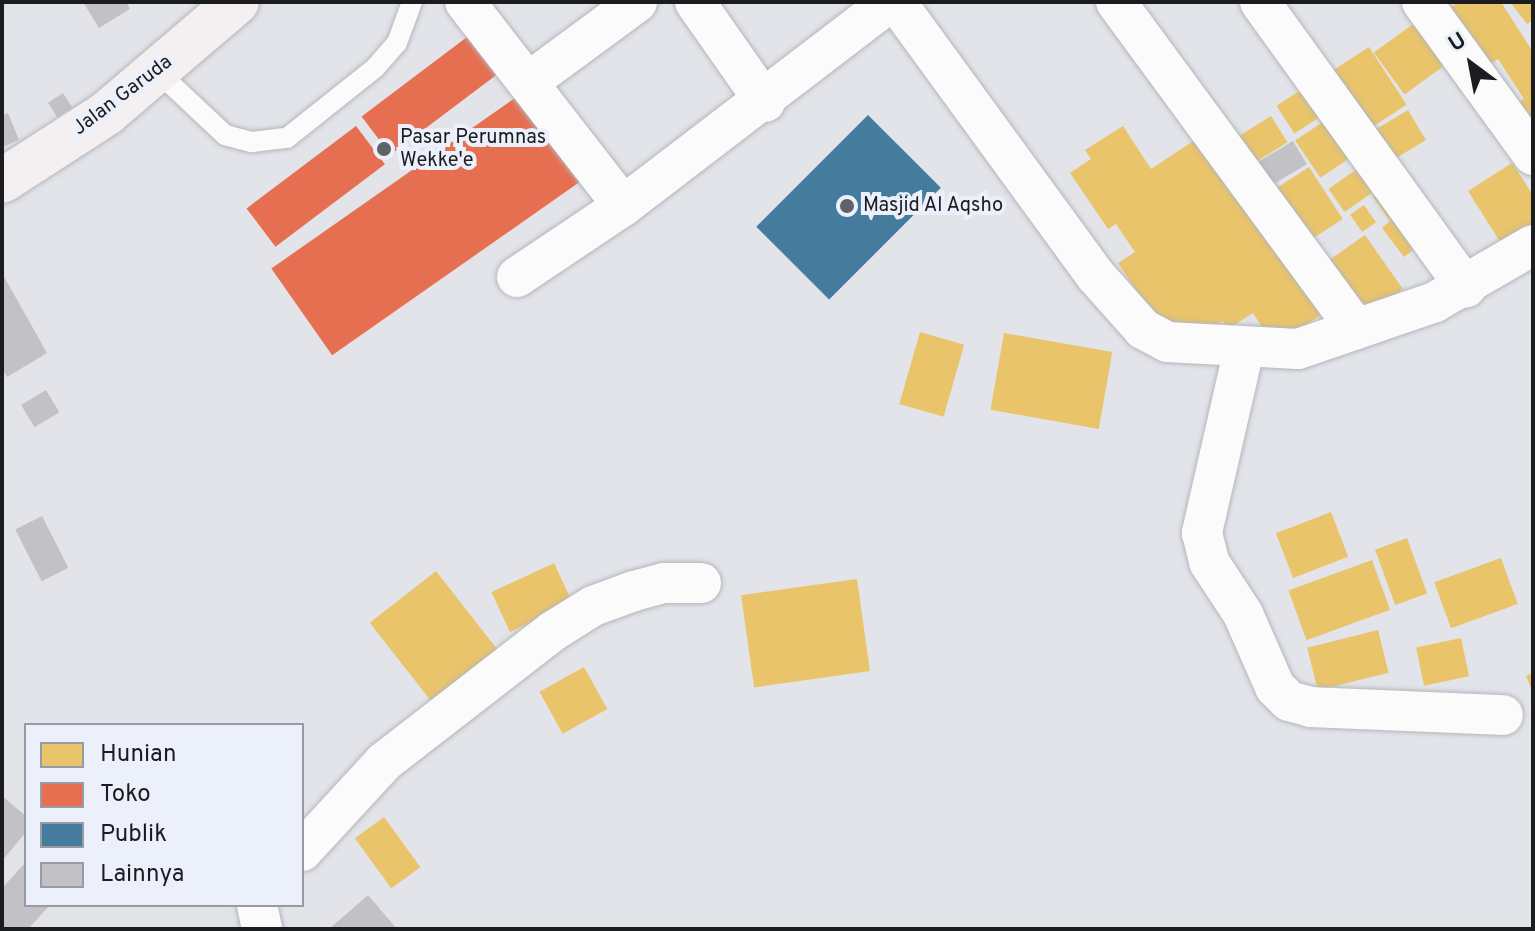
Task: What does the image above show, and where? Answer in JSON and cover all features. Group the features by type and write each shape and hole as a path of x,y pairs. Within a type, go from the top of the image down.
{"highway":[{"name":"Jalan Garuda","path":"3,179 107,113 237,2"}],"street":[{"path":"465,2 530,81 623,206"},
{"path":"530,81 637,2"},
{"path":"695,2 765,102"},
{"path":"517,277 623,206 765,102 893,2 1096,276 1143,329 1167,342 1244,349 1298,349 1466,288 1533,245"},
{"path":"1116,2 1356,329"},
{"path":"1260,2 1466,288"},
{"path":"1422,2 1533,155"},
{"path":"1244,349 1202,533 1209,562 1243,614 1275,687 1289,701 1311,707 1503,715"},
{"path":"304,849 384,762 553,631 593,606 634,591 664,583 701,583"},
{"path":"257,907 262,929"}],"lane":[{"path":"158,72 225,135 252,142 287,138 375,68 397,43 412,2"}],"building: Hunian":[{"path":"1459,2 1501,2 1533,52 1533,143 1510,108 1524,99 1498,59 1480,71 1442,13"},
{"path":"1510,2 1533,2 1533,20 1527,24"},
{"path":"1420,19 1451,61 1404,95 1374,53"},
{"path":"1369,47 1407,105 1365,132 1327,74"},
{"path":"1310,84 1328,112 1294,133 1276,106"},
{"path":"1408,110 1426,140 1384,165 1366,135"},
{"path":"1271,116 1287,142 1246,168 1229,142"},
{"path":"1330,117 1355,154 1320,178 1295,140"},
{"path":"1123,126 1151,169 1198,138 1328,310 1307,324 1312,330 1265,332 1253,313 1228,329 1223,321 1197,339 1168,338 1118,263 1135,252 1116,224 1108,229 1070,173 1091,159 1085,150"},
{"path":"1367,162 1383,185 1345,212 1328,189"},
{"path":"1512,163 1533,195 1533,229 1504,248 1468,191"},
{"path":"1309,167 1343,219 1299,247 1265,195"},
{"path":"1388,185 1428,239 1404,257 1382,228 1390,221 1373,197"},
{"path":"1364,205 1376,222 1362,232 1350,215"},
{"path":"1365,235 1403,289 1360,319 1322,265"},
{"path":"920,332 964,345 944,417 899,404"},
{"path":"1004,333 1112,352 1099,429 990,410"},
{"path":"1331,512 1348,557 1293,578 1276,533"},
{"path":"1407,538 1427,593 1395,605 1375,550"},
{"path":"1501,558 1518,604 1451,628 1434,582"},
{"path":"1372,560 1390,610 1306,640 1288,590"},
{"path":"554,563 573,603 510,632 491,592"},
{"path":"436,571 502,655 436,707 370,623"},
{"path":"857,579 870,671 754,687 741,595"},
{"path":"1378,630 1389,673 1318,690 1307,648"},
{"path":"1461,638 1469,676 1424,686 1416,648"},
{"path":"584,667 607,709 563,734 539,692"},
{"path":"1533,673 1533,693 1526,676"},
{"path":"384,817 420,867 391,888 355,838"}],"building: Toko":[{"path":"471,34 500,72 390,155 362,116"},
{"path":"522,93 583,180 332,355 271,269"},
{"path":"356,126 385,164 275,247 247,208"}],"building: Publik":[{"name":"Masjid Al Aqsho","path":"868,115 941,188 829,300 756,227"}],"building: Lainnya":[{"path":"83,2 126,2 130,9 99,28"},
{"path":"63,93 72,107 57,117 48,103"},
{"path":"8,113 19,140 2,147 2,116"},
{"path":"1293,141 1307,164 1265,189 1251,166"},
{"path":"2,273 47,353 7,377 2,368"},
{"path":"46,390 59,412 35,427 21,405"},
{"path":"42,516 68,568 42,581 15,530"},
{"path":"2,796 24,814 24,834 2,861"},
{"path":"24,864 24,907 48,907 28,929 2,929 2,888"},
{"path":"368,895 397,929 329,929"}],"place":[{"name":"Pasar Perumnas Wekke'e","path":"384,149"},
{"name":"Masjid Al Aqsho","path":"847,206"}]}
